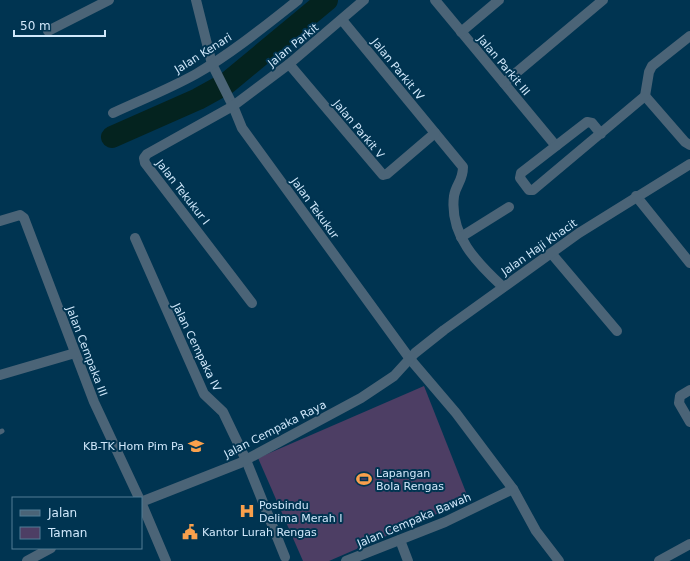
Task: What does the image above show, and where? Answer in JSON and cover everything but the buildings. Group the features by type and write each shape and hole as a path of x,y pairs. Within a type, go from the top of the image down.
{"street":[{"path":"48,30 98,2 109,0"},
{"name":"Jalan Tekukur","path":"196,0 213,67 233,106 242,128 410,359 456,413 513,489 536,531 559,561"},
{"name":"Jalan Kenari","path":"113,113 213,67 298,0"},
{"name":"Jalan Parkit","path":"233,106 289,64 364,0"},
{"name":"Jalan Parkit III","path":"435,0 556,146"},
{"path":"461,32 499,0"},
{"path":"504,84 603,0"},
{"name":"Jalan Parkit IV","path":"342,20 463,167 463,177 454,194 454,209 458,228 466,247 481,267 503,287"},
{"path":"601,134 592,123 587,122 521,173 520,178 529,190 533,190 601,134 645,96 649,72 652,66 690,36"},
{"name":"Jalan Parkit V","path":"289,64 383,175 387,174 435,133"},
{"path":"645,96 685,142 690,145"},
{"name":"Jalan Tekukur I","path":"233,106 147,154 144,158 145,163 252,302"},
{"name":"Jalan Haji Khacit","path":"410,359 444,330 579,233 636,196 690,164"},
{"path":"636,196 690,263"},
{"path":"461,237 509,206"},
{"name":"Jalan Cempaka III","path":"0,221 16,215 20,215 24,218 94,402 139,497"},
{"name":"Jalan Cempaka IV","path":"135,238 204,394 223,412 246,460 285,557"},
{"path":"552,253 617,331"},
{"path":"0,375 75,353"},
{"name":"Jalan Cempaka Raya","path":"142,502 246,460 362,398 394,376 410,359"},
{"path":"690,390 680,396 679,403 690,422"},
{"name":"Jalan Cempaka Bawah","path":"346,561 445,522 513,489"},
{"path":"142,504 166,561"},
{"path":"400,540 408,561"},
{"path":"659,561 690,544"},
{"path":"27,561 49,549"}],"green space":[{"name":"Lapangan Bola Rengas","path":"424,386 469,500 329,561 303,561 258,458"}],"waterway":[{"path":"112,137 198,99 227,83 327,0"}],"place":[{"name":"KB-TK Hom Pim Pa","path":"196,446"},
{"name":"Lapangan Bola Rengas","path":"364,479"},
{"name":"Posbindu Delima Merah I","path":"247,511"},
{"name":"Kantor Lurah Rengas","path":"190,532"}]}
